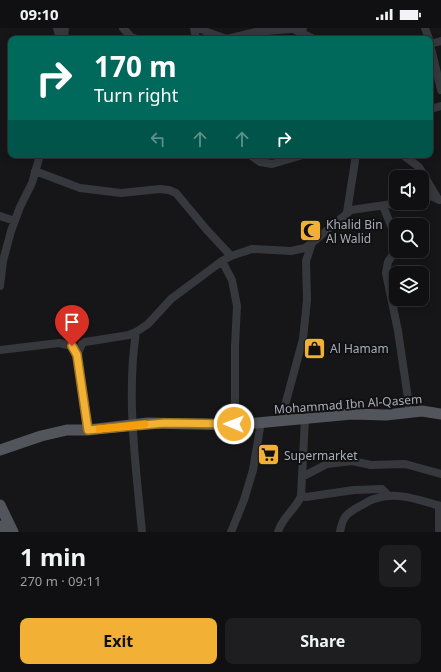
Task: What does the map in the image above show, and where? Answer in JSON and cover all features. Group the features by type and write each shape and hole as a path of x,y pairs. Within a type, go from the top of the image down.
{"main road":[{"name":"Mohammad Ibn Al-Qasem","path":"88,430 165,423 234,424 352,414 386,414 422,411 441,414"},
{"path":"0,450 5,446 67,430 88,430"},
{"path":"0,456 29,445 88,430"},
{"path":"0,504 13,532"},
{"path":"0,526 3,532"}],"street":[{"path":"123,28 130,36"},
{"path":"199,28 220,36"},
{"path":"237,36 256,32 302,28"},
{"path":"293,29 308,36"},
{"path":"433,57 441,90"},
{"path":"0,286 3,261 15,221 32,183 39,158"},
{"path":"254,158 260,162 272,164 293,158"},
{"path":"348,212 356,158"},
{"path":"407,158 419,166 439,200"},
{"path":"35,171 80,188 121,193 160,189 169,190 176,193 231,256"},
{"path":"429,196 439,200"},
{"path":"0,350 59,343 85,342 129,335 148,324 171,299 231,256 252,249 291,251 305,248 351,210 389,205"},
{"path":"383,206 389,221"},
{"path":"0,216 15,221"},
{"path":"281,420 303,339 307,300 306,261 312,243"},
{"path":"391,258 388,262 386,273 398,331 410,412"},
{"path":"222,261 232,280 237,306 234,424"},
{"path":"136,332 132,354 132,425 142,532"},
{"path":"77,355 82,344 85,342"},
{"path":"59,343 72,346 77,355 88,430"},
{"path":"281,531 284,518 298,502 301,496 305,419"},
{"path":"231,532 244,500 253,470 261,422"},
{"path":"302,476 327,464 352,461 371,466 405,464 441,474"},
{"path":"301,496 306,497 354,490 382,489 388,495"},
{"path":"340,532 343,519 347,514 370,500 388,495 407,496 440,506 439,532"}],"slow traffic":[{"path":"99,429 145,424"}],"place":[{"name":"Khalid Bin Al Walid","path":"310,231"},
{"name":"Al Hamam","path":"315,348"},
{"name":"Supermarket","path":"269,455"}],"route":[{"path":"72,346 77,355 88,430 148,423 234,424"}]}
